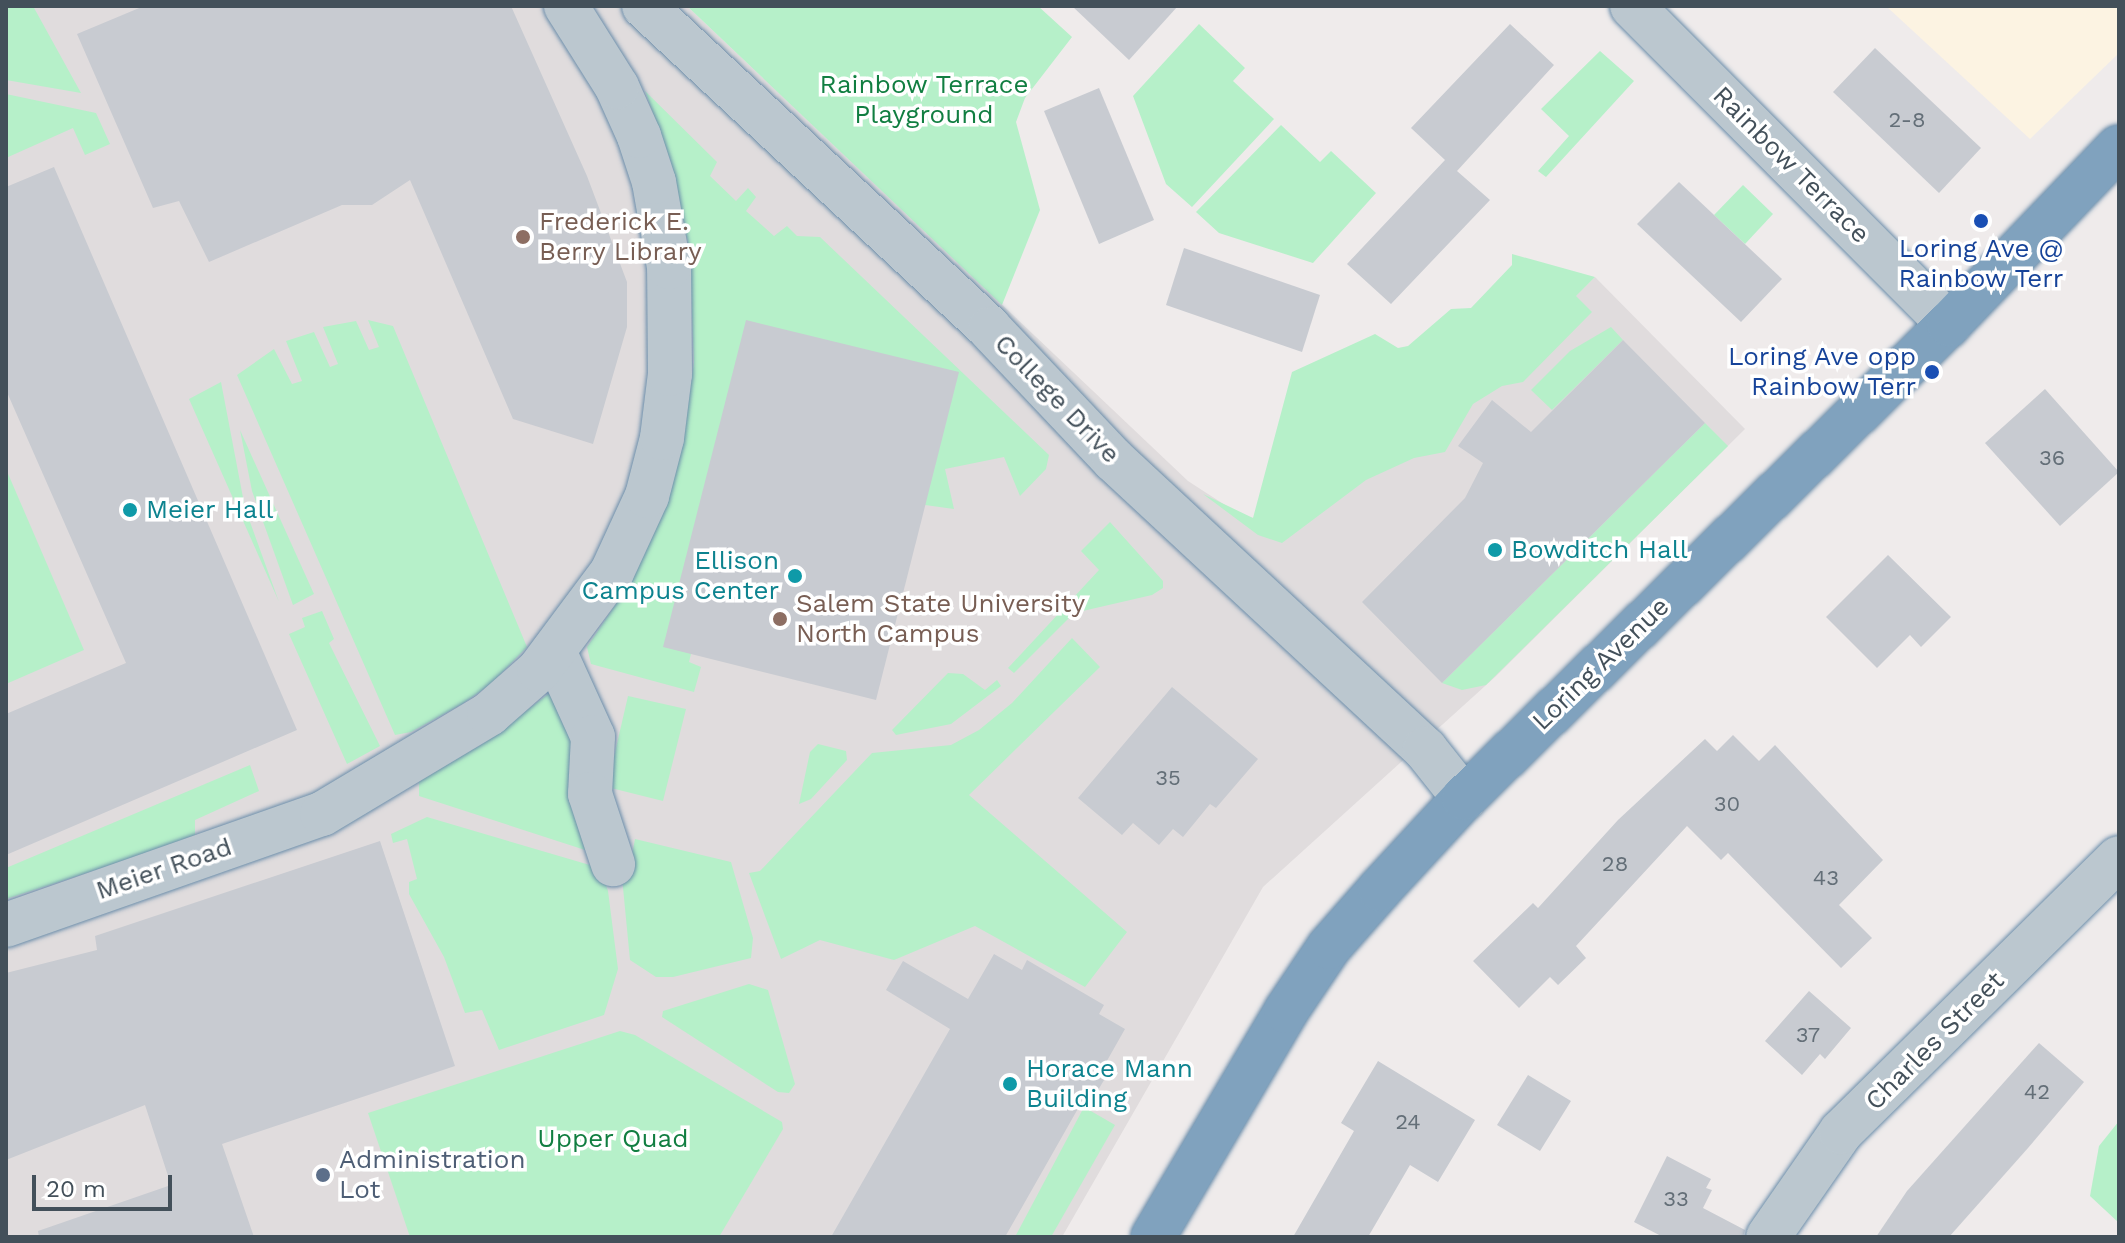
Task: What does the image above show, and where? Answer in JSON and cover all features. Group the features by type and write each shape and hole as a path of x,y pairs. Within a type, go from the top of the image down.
{"highway":[{"name":"Loring Avenue","path":"1153,1237 1286,1011 1329,947 1464,798 1949,324 2119,147"}],"street":[{"name":"Meier Road","path":"6,925 322,814 489,714 554,651 612,572 647,496 662,438 671,345 669,267 654,182 617,87 566,6"},
{"name":"College Drive","path":"644,6 990,329 1114,460 1425,749 1464,798"},
{"name":"Rainbow Terrace","path":"1632,6 1949,324"},
{"path":"554,651 593,737 590,794 613,864"},
{"name":"Charles Street","path":"1768,1237 1841,1132 2119,858"}],"shaded area":[{"name":"Salem State University North Campus","path":"6,6 687,6 1188,481 1242,516 1254,518 1499,370 1595,277 1745,429 1495,677 1263,887 1062,1237 6,1237"},
{"path":"1886,6 2119,6 2119,53 2030,139"}],"green space":[{"path":"6,6 33,6 81,93 6,80"},
{"name":"Rainbow Terrace Playground","path":"687,6 1038,6 1072,37 1025,98 1016,122 1040,210 1002,305"},
{"path":"1199,24 1245,68 1233,81 1274,119 1192,207 1166,184 1133,96"},
{"path":"1600,51 1634,81 1546,177 1538,171 1569,136 1541,109"},
{"path":"645,91 717,162 710,176 736,201 748,188 756,197 746,211 774,236 787,226 797,236 820,237 1049,455 1046,469 1020,496 1004,457 945,469 954,509 925,505 691,654 689,662 701,667 694,692 591,664 587,647 628,586 685,426 694,362 689,247 670,160"},
{"path":"6,94 96,113 110,144 85,155 73,128 6,158"},
{"path":"1281,125 1320,162 1331,151 1376,193 1313,263 1219,233 1196,212"},
{"path":"1743,185 1773,214 1745,244 1714,215"},
{"path":"1512,254 1595,277 1576,296 1592,312 1523,382 1502,386 1473,404 1445,452 1414,458 1366,480 1282,543 1258,535 1203,494 1253,518 1292,372 1375,334 1398,348 1408,346 1451,309 1471,308 1512,265"},
{"path":"368,320 393,326 527,647 491,684 462,704 411,732 395,735 237,375 274,349 292,384 302,381 286,341 314,332 330,367 338,364 323,327 356,321 369,350 379,347"},
{"path":"1611,327 1623,340 1552,410 1531,390 1570,351"},
{"path":"221,382 245,508 279,602 189,399"},
{"path":"1705,423 1728,446 1486,685 1462,690 1442,683"},
{"path":"240,430 314,594 293,605 252,491"},
{"path":"6,469 84,650 6,684"},
{"path":"1110,522 1163,581 1163,588 1152,595 1074,613 1014,673 1008,668 1099,570 1081,551"},
{"path":"322,611 334,639 329,643 380,746 347,764 289,634 305,627 302,618"},
{"path":"1072,638 1100,667 969,795 1127,932 1085,987 975,926 894,960 820,940 781,959 749,873 760,871 872,753 951,745 979,730 1012,703"},
{"path":"948,673 963,674 985,690 997,680 1001,686 951,724 896,735 892,730"},
{"path":"551,692 581,757 585,850 419,796 419,777 479,746"},
{"path":"628,696 686,709 663,801 607,787"},
{"path":"818,744 846,751 847,760 811,799 799,804 810,752"},
{"path":"250,765 259,791 195,820 195,838 6,899 6,868"},
{"path":"427,817 600,868 608,891 618,969 604,1015 499,1050 482,1010 465,1013 444,957 409,894 409,882 417,879 407,839 393,843 391,834"},
{"path":"635,839 731,862 753,938 751,958 673,977 656,977 630,960 621,867 630,865"},
{"path":"749,984 768,990 795,1084 789,1093 778,1092 662,1017 663,1011"},
{"name":"Upper Quad","path":"620,1031 635,1035 782,1122 783,1129 719,1237 410,1237 368,1113"},
{"path":"1084,1107 1115,1125 1051,1237 1015,1237"},
{"path":"2119,1121 2119,1223 2090,1196 2099,1146"}],"building":[{"name":"Frederick E. Berry Library","path":"144,6 511,6 587,176 627,282 627,327 593,444 513,419 410,180 372,205 342,205 209,262 179,201 153,208 77,34"},
{"path":"1072,6 1178,6 1129,60"},
{"path":"1510,24 1554,65 1457,171 1490,200 1391,304 1347,264 1445,160 1411,128"},
{"path":"1875,48 1981,148 1939,193 1833,92"},
{"path":"1099,88 1154,220 1099,244 1044,111"},
{"name":"Meier Hall","path":"54,167 297,730 6,855 6,714 126,663 6,390 6,187"},
{"path":"1679,182 1782,279 1741,322 1637,224"},
{"path":"1184,248 1320,295 1302,352 1166,305"},
{"name":"Ellison Campus Center","path":"746,320 959,372 876,700 663,647"},
{"name":"Bowditch Hall","path":"1623,340 1705,423 1442,683 1362,602 1465,498 1483,463 1458,446 1492,400 1531,432"},
{"path":"2045,389 2119,472 2060,526 1985,443"},
{"path":"1888,555 1951,617 1921,647 1910,635 1877,668 1826,617"},
{"path":"1172,687 1258,759 1216,808 1210,804 1183,837 1173,829 1159,845 1133,823 1122,835 1078,798"},
{"path":"1733,735 1759,761 1775,745 1883,860 1839,905 1872,938 1841,968 1728,853 1721,860 1687,826 1576,946 1586,958 1558,985 1550,977 1519,1008 1473,961 1533,903 1538,908 1618,820 1705,739 1717,751"},
{"path":"380,841 455,1066 222,1144 254,1237 39,1237 38,1231 171,1185 145,1105 6,1160 6,973 97,950 95,936"},
{"name":"Horace Mann Building","path":"994,954 1022,970 1027,960 1104,1005 1099,1014 1125,1029 1104,1066 1110,1070 1091,1102 1084,1098 1005,1237 831,1237 950,1029 886,990 903,961 968,999"},
{"path":"1809,991 1851,1028 1825,1059 1820,1054 1802,1075 1765,1041"},
{"path":"2039,1043 2084,1082 1949,1237 1876,1237 1907,1191"},
{"path":"1378,1061 1475,1120 1438,1182 1410,1165 1368,1237 1293,1237 1354,1131 1341,1123"},
{"path":"1528,1075 1571,1101 1540,1151 1497,1125"},
{"path":"1667,1156 1711,1179 1706,1188 1712,1190 1703,1208 1745,1230 1743,1237 1663,1237 1634,1222"}],"place":[{"name":"Loring Ave @ Rainbow Terr","path":"1981,221"},
{"name":"Frederick E. Berry Library","path":"523,237"},
{"name":"Loring Ave opp Rainbow Terr","path":"1932,372"},
{"name":"Meier Hall","path":"130,510"},
{"name":"Bowditch Hall","path":"1495,550"},
{"name":"Ellison Campus Center","path":"795,576"},
{"name":"Salem State University North Campus","path":"780,619"},
{"name":"Horace Mann Building","path":"1010,1084"},
{"name":"Administration Lot","path":"323,1175"}]}
